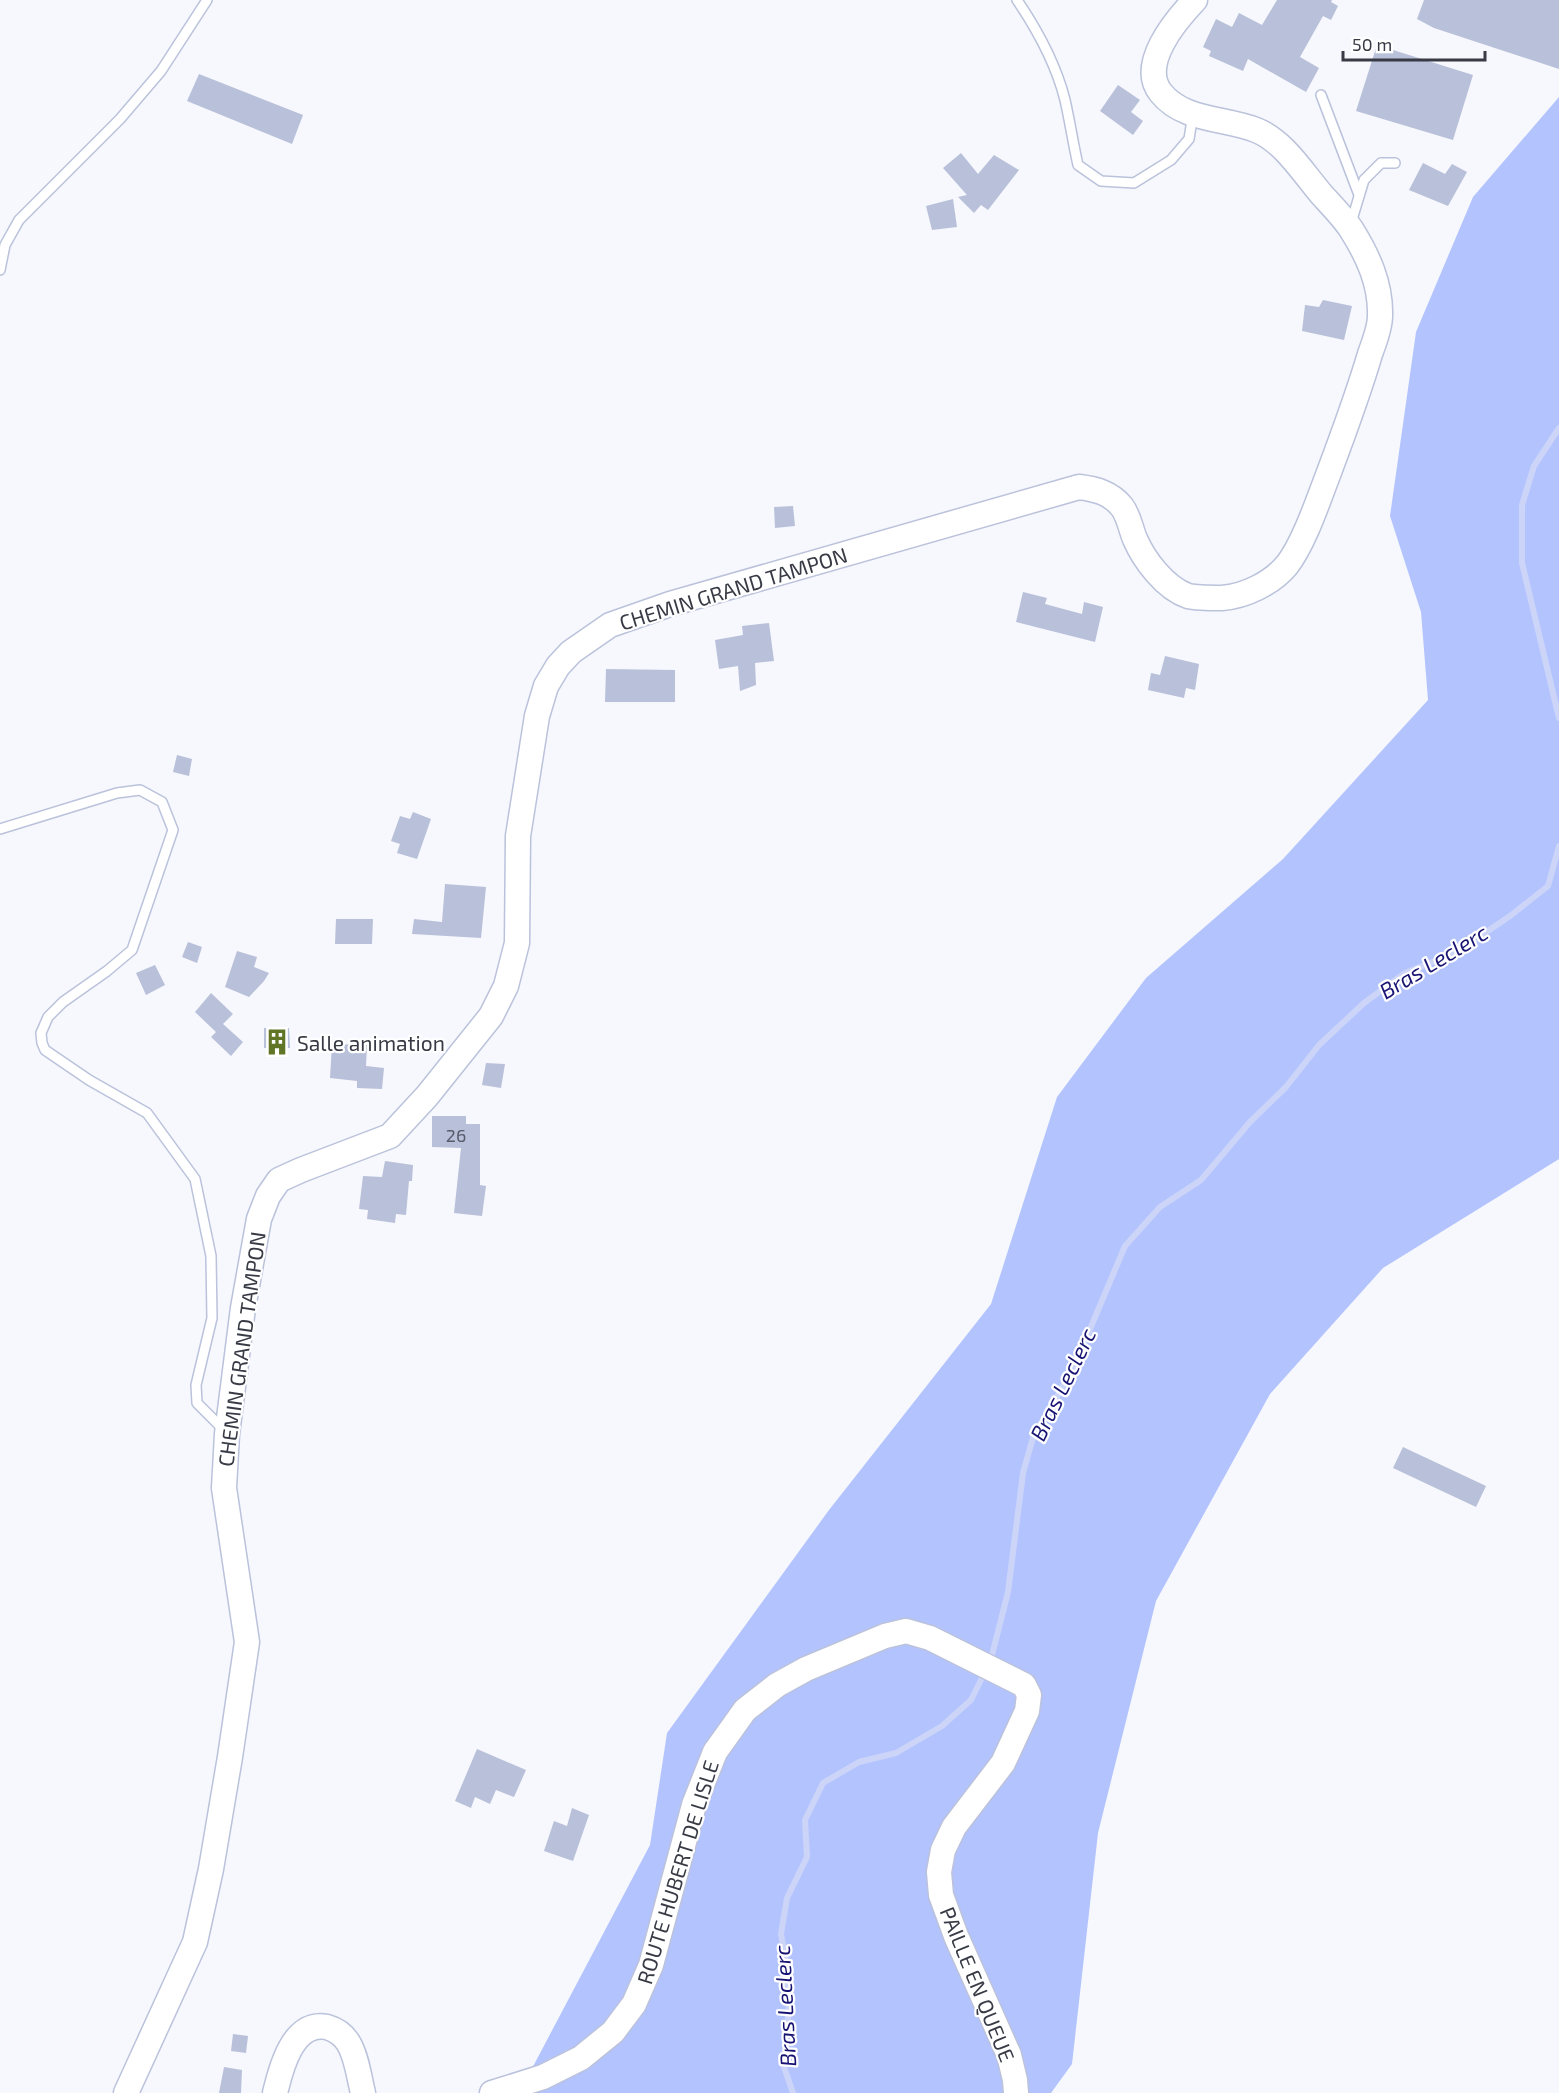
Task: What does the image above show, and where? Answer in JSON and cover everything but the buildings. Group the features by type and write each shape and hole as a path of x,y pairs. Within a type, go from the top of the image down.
{"main road":[{"name":"CHEMIN GRAND TAMPON","path":"126,2093 195,1942 211,1869 230,1757 247,1642 224,1488 227,1434 243,1308 259,1219 268,1196 279,1180 390,1136 427,1096 491,1016 506,986 517,943 518,836 537,716 546,686 558,666 571,652 610,626 670,604 1079,487 1102,490 1123,508 1147,561 1165,581 1188,596 1222,598 1247,593 1266,582 1287,564 1302,537 1313,514 1361,385 1381,319 1378,285 1368,260 1350,228 1283,150 1269,137 1256,130 1193,114 1175,105 1160,93 1152,68 1161,43 1195,0"},
{"name":"ROUTE HUBERT DE LISLE","path":"492,2093 543,2077 581,2058 613,2032 634,2004 651,1965 694,1805 715,1752 745,1710 777,1685 806,1669 885,1636 906,1631 930,1638 1024,1685"},
{"name":"PAILLE EN QUEUE","path":"1016,2093 1016,2080 1009,2055 956,1936 941,1895 939,1872 943,1850 954,1827 1003,1763 1028,1711 1029,1695 1024,1685"},
{"path":"275,2093 294,2041 302,2032 321,2026 339,2032 348,2042 354,2055 363,2093"}],"lane":[{"path":"0,270 5,245 19,220 120,119 162,71 207,0"},
{"path":"1017,0 1036,27 1052,62 1065,100 1078,165 1101,182 1134,183 1171,160 1189,139 1193,114"},
{"path":"1321,95 1359,195"},
{"path":"1350,228 1364,180 1382,163 1395,163"},
{"path":"0,829 117,793 140,790 162,802 173,830 132,950 107,972 63,1002 48,1017 41,1033 45,1050 89,1080 147,1113 195,1179 211,1256 212,1318 196,1385 197,1403 227,1434"}],"shaded area":[{"path":"1559,97 1559,1159 1383,1268 1270,1394 1156,1601 1098,1833 1072,2064 1051,2093 519,2093 650,1845 667,1733 829,1510 991,1304 1057,1097 1146,978 1283,859 1428,700 1421,612 1390,516 1416,332 1473,197"}],"waterway":[{"name":"Bras Leclerc","path":"1559,428 1534,466 1522,505 1522,563 1559,718"},
{"name":"Bras Leclerc","path":"990,1663 1008,1592 1023,1473 1034,1434 1077,1360 1125,1246 1160,1207 1201,1180 1250,1122 1286,1087 1319,1045 1364,1003 1405,973 1455,953 1510,916 1548,886 1559,846"},
{"name":"Bras Leclerc","path":"793,2093 784,2067 789,2005 787,1967 781,1934 787,1898 807,1857 805,1820 823,1783 859,1762 896,1753 942,1726 971,1700 985,1672"}],"place":[{"name":"Salle animation","path":"277,1042"}]}
